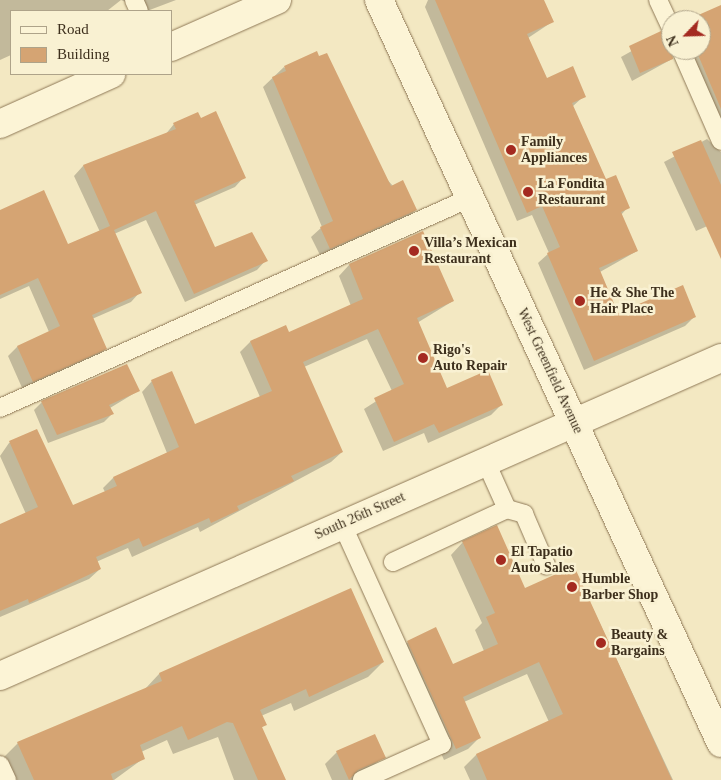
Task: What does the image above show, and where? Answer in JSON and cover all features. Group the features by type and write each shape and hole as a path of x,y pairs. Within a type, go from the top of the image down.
{"street":[{"path":"172,47 277,0"},
{"name":"West Greenfield Avenue","path":"379,0 721,743"},
{"path":"0,124 109,75"},
{"name":"South 26th Street","path":"0,676 485,460 721,358"}],"lane":[{"path":"685,60 721,140"},
{"path":"0,408 470,198"},
{"path":"485,460 507,509"},
{"path":"393,562 507,509 524,514 546,565"},
{"path":"342,524 442,744 362,780"},
{"path":"0,765 7,780"}],"building":[{"path":"435,0 544,0 554,22 527,34 547,78 573,66 586,97 572,103 606,179 616,175 630,208 621,212 638,251 599,268 618,313 683,285 696,317 594,361 547,253 560,247 542,206 527,213"},
{"path":"721,5 721,109 700,60 711,60 710,10"},
{"path":"661,31 661,60 671,60 640,73 629,46"},
{"path":"317,51 319,56 327,53 391,186 403,180 417,210 330,249 320,227 333,221 272,77 286,71 284,66"},
{"path":"216,111 246,178 194,201 215,247 252,232 268,261 194,294 156,211 114,230 142,293 92,315 107,349 33,382 17,346 60,326 38,278 0,295 0,210 44,190 68,244 110,226 83,165 176,129 173,123 198,112 201,118"},
{"path":"701,140 721,185 721,259 672,152"},
{"path":"423,231 454,301 417,318 447,388 488,370 503,405 439,433 434,424 394,442 374,398 404,384 378,329 303,362 343,452 291,476 294,481 237,506 239,510 211,523 209,518 143,547 139,538 96,557 101,569 29,603 28,599 0,611 0,524 38,507 9,441 37,429 73,505 117,486 113,477 179,447 151,380 172,371 195,424 272,391 250,341 286,325 289,332 363,299 349,264"},
{"path":"127,364 140,391 109,405 114,414 57,435 41,401"},
{"path":"497,525 525,588 574,566 672,780 487,780 476,754 563,714 539,662 463,697 481,738 456,749 407,641 436,627 453,664 498,644 486,617 495,613 462,541"},
{"path":"351,588 384,662 309,697 306,689 260,710 267,725 262,727 286,780 258,780 233,723 227,722 188,740 182,726 140,745 145,759 111,774 113,780 34,780 17,742 162,681 159,673"},
{"path":"375,734 386,758 358,770 349,780 336,751"}],"place":[{"name":"Family Appliances","path":"511,150"},
{"name":"La Fondita Restaurant","path":"528,192"},
{"name":"Villa’s Mexican Restaurant","path":"414,251"},
{"name":"He & She The Hair Place","path":"580,301"},
{"name":"Rigo's Auto Repair","path":"423,358"},
{"name":"El Tapatio Auto Sales","path":"501,560"},
{"name":"Humble Barber Shop","path":"572,587"},
{"name":"Beauty & Bargains","path":"601,643"}]}
